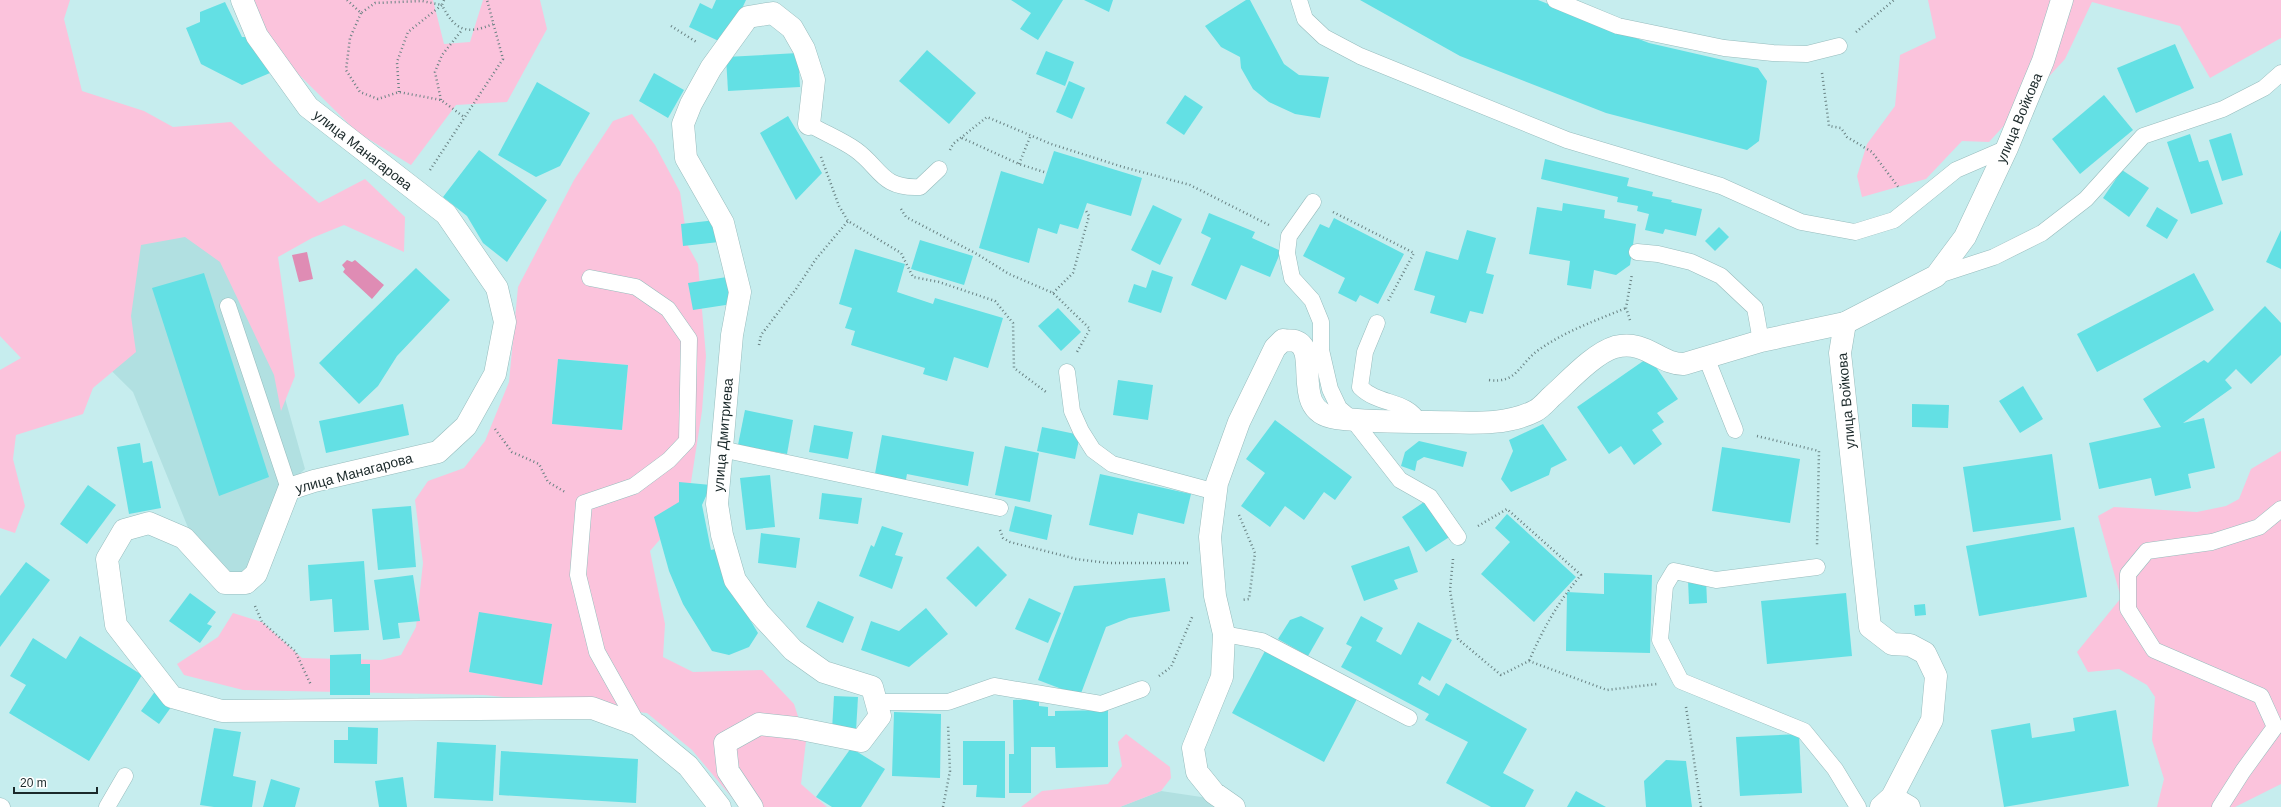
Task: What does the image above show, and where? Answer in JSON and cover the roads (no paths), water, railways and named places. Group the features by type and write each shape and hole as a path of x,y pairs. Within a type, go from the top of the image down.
{"street":[{"name":"улица Манагарова","path":"242,0 257,36 308,107 446,214 497,288 506,322 496,374 466,426 438,452 314,481 289,489 256,574 246,583 224,583 184,538 149,523 124,530 107,559 116,625 172,697 222,711 592,708 638,725"},
{"name":"улица Войкова","path":"1894,804 1932,720 1936,676 1925,654 1910,644 1892,644 1870,627 1840,353 1845,324 1936,276 1965,237 2007,148 2043,61 2062,0"},
{"name":"улица Дмитриева","path":"752,807 728,771 725,743 759,724 796,728 861,741 880,716 872,687 824,672 793,650 759,613 735,580 722,535 717,504 732,335 740,292 723,223 686,158 683,124 691,104 720,56 748,17 773,13 792,28 804,48 814,80 809,124"},
{"path":"1234,807 1214,793 1197,772 1193,748 1222,677 1224,634 1215,596 1210,537 1216,492 1239,422 1275,348 1283,340 1295,341 1305,350 1307,354 1307,385 1309,396 1316,408 1334,418 1419,422 1486,422 1510,419 1536,411 1598,356 1615,347 1634,346 1645,348 1678,364 1762,341 1845,324"},
{"path":"638,725 688,766 720,807"}],"lane":[{"path":"1299,0 1305,19 1324,37 1360,56 1567,140 1721,186 1801,222 1855,232 1894,220 1956,170 2007,148"},
{"path":"1555,0 1618,26 1724,48 1773,53 1807,54 1839,46"},
{"path":"1936,276 1994,257 2042,233 2086,199 2143,136 2223,109 2264,88 2281,73"},
{"path":"809,124 856,150 881,177 906,188 920,187 938,169"},
{"path":"1313,202 1289,236 1287,253 1292,278 1312,300 1321,322 1321,350 1330,389 1339,408 1353,420 1400,480 1430,497 1458,537"},
{"path":"1636,252 1658,254 1691,262 1721,276 1755,308 1762,341"},
{"path":"590,278 636,286 668,309 689,339 687,441 669,460 634,486 584,503 578,575 597,652 638,725"},
{"path":"228,306 289,489"},
{"path":"1377,323 1365,352 1360,387 1369,396 1396,404 1414,413 1419,422"},
{"path":"1706,357 1735,430"},
{"path":"1067,372 1072,411 1081,431 1093,450 1112,464 1216,492"},
{"path":"721,449 1000,508"},
{"path":"2220,807 2243,771 2275,727 2261,696 2154,650 2128,609 2128,574 2147,551 2212,542 2259,527 2281,508"},
{"path":"1817,567 1716,580 1674,571 1665,586 1660,640 1682,681 1804,731 1835,769 1858,807"},
{"path":"1224,634 1262,641 1409,718"},
{"path":"876,702 948,702 994,686 1101,704 1142,689"},
{"path":"106,807 125,776"}]}
